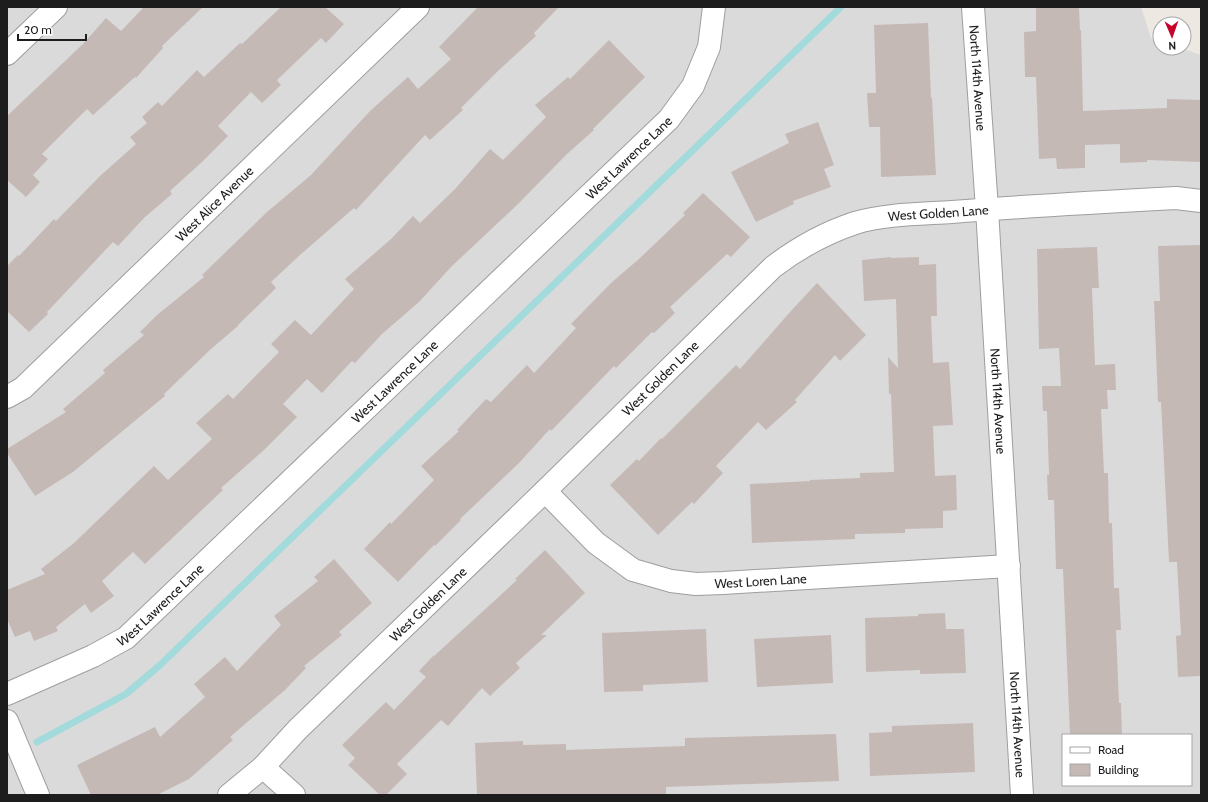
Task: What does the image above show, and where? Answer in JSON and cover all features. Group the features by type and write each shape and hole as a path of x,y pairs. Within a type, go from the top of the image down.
{"street":[{"path":"7,54 56,7"},
{"name":"West Alice Avenue","path":"7,397 23,388 418,7"},
{"name":"West Lawrence Lane","path":"7,694 93,656 126,638 669,119 693,86 709,46 714,7"},
{"name":"North 114th Avenue","path":"973,7 987,209 1022,795"},
{"name":"West Golden Lane","path":"229,795 263,767 298,729 545,491 773,267 793,252 815,239 856,223 888,217 987,209 1176,198 1201,202"},
{"name":"West Loren Lane","path":"545,491 596,543 633,570 671,581 696,584 723,583 1009,566"},
{"path":"10,728 38,795"},
{"path":"263,767 294,795"}],"shaded area":[{"path":"7,7 1141,7 1152,38 1152,56 1192,56 1192,52 1201,55 1201,795 7,795"}],"building":[{"path":"144,7 203,7 162,46 163,48 136,78 135,77 93,115 87,109 42,154 48,159 33,175 40,182 26,197 7,180 7,116 83,44 106,18 121,31"},
{"path":"281,7 325,7 344,24 326,43 321,38 277,80 281,85 262,103 251,92 218,126 228,136 170,191 172,194 145,217 118,246 113,242 47,312 48,314 29,332 7,311 7,266 18,255 19,256 54,219 56,221 100,176 136,144 130,137 147,123 142,117 158,102 162,106 197,70 204,77"},
{"path":"478,7 559,7 534,33 536,36 461,108 463,110 430,140 425,135 356,210 354,208 271,282 276,288 238,326 211,349 164,394 165,396 73,472 35,496 7,453 7,449 66,412 63,409 105,373 103,370 144,335 140,332 157,315 204,277 202,275 267,212 311,175 370,111 408,77 418,89 451,59 439,47"},
{"path":"1036,7 1079,7 1083,111 1167,108 1167,99 1201,100 1201,162 1147,160 1147,162 1120,163 1120,144 1085,145 1085,168 1057,169 1056,158 1039,159 1036,77 1025,77 1024,32 1036,31"},
{"path":"928,23 936,175 881,177 880,127 869,127 867,93 876,93 874,25"},
{"path":"609,40 645,77 593,129 594,130 567,154 518,204 451,267 419,302 382,334 355,363 352,361 322,393 307,379 283,404 297,417 264,450 221,488 223,490 145,564 133,552 102,581 114,596 91,613 85,604 56,627 58,631 34,641 30,631 15,637 7,619 7,590 45,574 41,569 74,543 154,466 168,480 212,439 196,423 228,394 233,399 279,352 271,344 295,320 311,335 354,289 345,279 391,239 413,216 420,223 455,189 490,149 503,160 546,117 535,105 568,77 570,79"},
{"path":"818,122 834,165 824,169 831,187 793,201 794,204 756,222 731,172 789,143 785,134"},
{"path":"703,193 750,237 731,257 727,254 670,307 675,313 654,333 652,332 616,368 614,366 551,431 550,429 519,463 460,519 461,520 398,582 364,549 434,480 421,466 459,431 457,430 486,399 491,402 527,365 534,373 576,328 571,324 611,283 640,258 685,215 683,213"},
{"path":"1201,245 1201,676 1178,677 1176,636 1181,635 1177,562 1169,562 1161,402 1158,402 1154,301 1160,301 1158,246"},
{"path":"1097,247 1099,288 1092,288 1095,365 1115,364 1116,390 1107,390 1108,409 1101,409 1104,473 1108,473 1109,523 1112,523 1114,588 1119,588 1121,630 1116,630 1122,734 1070,734 1063,569 1056,569 1054,500 1048,500 1047,475 1049,475 1047,411 1043,411 1042,386 1061,386 1059,348 1039,349 1037,249"},
{"path":"891,257 919,257 919,265 936,264 937,316 931,316 933,363 949,362 953,425 933,426 935,476 956,475 957,510 943,511 943,528 905,529 905,533 855,534 855,539 752,543 750,484 860,478 860,473 894,472 888,357 898,368 896,299 864,301 862,260"},
{"path":"817,283 866,335 840,361 835,355 795,400 797,402 766,430 758,422 716,466 723,473 694,504 692,502 658,535 610,485 637,459 639,461 736,365 740,369"},
{"path":"545,550 585,593 541,635 547,635 516,663 520,668 490,696 482,688 448,726 441,720 397,764 407,774 386,795 380,795 348,765 355,758 342,745 386,702 394,710 426,677 419,671 434,655 517,580 515,579"},
{"path":"334,559 372,603 339,632 342,635 304,666 306,668 285,690 230,737 233,740 189,779 157,795 91,795 77,765 155,727 160,737 205,697 194,684 225,657 237,671 281,625 274,616 318,581 314,577"},
{"path":"945,613 946,629 964,629 966,673 920,674 920,670 866,672 865,618 918,616 918,614"},
{"path":"706,629 708,682 643,685 643,691 604,692 602,633"},
{"path":"831,635 833,683 757,687 754,639"},
{"path":"973,723 975,772 870,776 869,733 892,732 892,726"},
{"path":"836,734 839,781 666,787 666,795 477,795 475,743 523,741 523,745 566,744 566,750 685,746 685,738"}],"waterway":[{"path":"37,742 126,694 159,666 841,7"}]}
